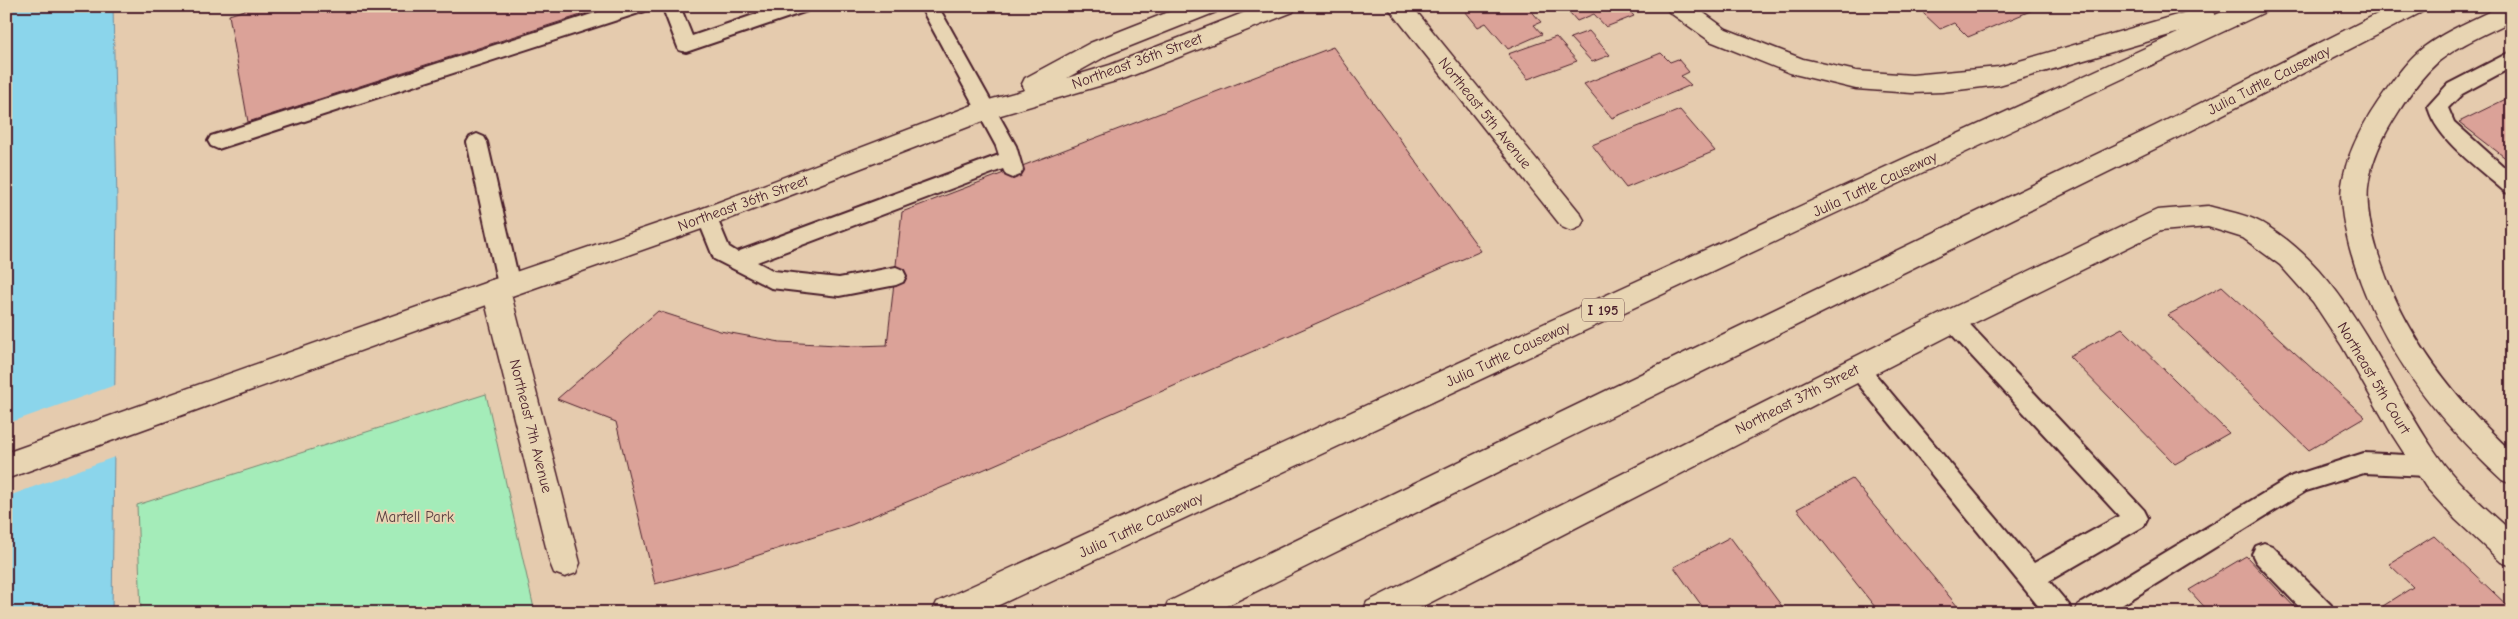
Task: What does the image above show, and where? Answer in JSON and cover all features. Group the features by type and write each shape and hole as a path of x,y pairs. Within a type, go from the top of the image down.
{"main road":[{"name":"Northeast 36th Street","path":"987,110 1099,49 1208,6"},
{"name":"Northeast 36th Street","path":"6,466 503,287 707,217 987,110 1117,72 1284,6"},
{"name":"Northeast 5th Avenue","path":"1399,6 1572,220"},
{"path":"1677,6 1718,35 1799,67 1856,80 1912,84 1942,83 1999,76 2240,6"},
{"name":"Julia Tuttle Causeway","path":"948,613 2257,6"},
{"name":"Julia Tuttle Causeway","path":"1179,613 2164,133 2414,6"},
{"path":"2512,11 2460,36 2431,54 2410,78 2376,124 2363,154 2355,187 2357,223 2363,252 2380,302 2431,382 2467,425 2512,471"},
{"name":"Northeast 37th Street","path":"1378,613 1952,321 2158,221 2178,216 2199,215 2225,220"},
{"name":"Northeast 5th Court","path":"2225,220 2270,240 2291,258 2311,280 2353,340 2427,466 2454,498 2512,552"},
{"name":"Northeast 7th Avenue","path":"503,287 566,563"}],"lane":[{"path":"218,141 639,6"},
{"path":"671,6 686,45 801,6"},
{"path":"736,261 1012,164 987,110 928,6"},
{"path":"2512,58 2455,89 2438,106 2440,116 2447,127 2512,186"},
{"path":"477,142 503,287"},
{"path":"707,217 721,253 771,279 839,286 896,276"},
{"path":"1952,321 2136,518 2031,578"},
{"path":"1857,369 2060,613"},
{"path":"2087,613 2300,483 2364,463 2427,466"},
{"path":"2264,554 2322,613"}],"green space":[{"name":"Martell Park","path":"486,394 535,613 141,613 137,505"}],"water":[{"path":"6,6 113,6 117,203 112,613 6,613"}],"pier":[{"path":"118,384 117,456 6,497 6,424"}],"building":[{"path":"258,6 609,6 248,122 229,15"},
{"path":"1461,6 1527,6 1541,22 1534,25 1542,34 1508,49 1486,23 1478,27"},
{"path":"1564,6 1625,6 1634,16 1606,27 1594,14 1577,21"},
{"path":"1939,6 2040,7 1968,37 1954,23 1940,29 1923,13"},
{"path":"1589,31 1610,55 1592,62 1570,38"},
{"path":"1556,37 1577,61 1528,79 1508,54"},
{"path":"1333,47 1481,251 960,480 851,525 731,564 655,584 616,422 557,399 658,311 720,331 780,342 856,346 887,345 902,212"},
{"path":"1661,53 1670,62 1678,59 1689,72 1681,76 1691,85 1612,118 1584,84"},
{"path":"2512,96 2512,163 2459,122"},
{"path":"1680,110 1715,151 1626,188 1592,145"},
{"path":"2222,286 2365,417 2309,450 2168,315"},
{"path":"2122,328 2229,433 2175,464 2069,356"},
{"path":"1852,479 1963,613 1877,613 1879,612 1797,509"},
{"path":"2434,536 2512,610 2512,613 2389,613 2383,606 2413,587 2389,564"},
{"path":"1730,537 1787,613 1707,613 1674,567"},
{"path":"2246,556 2300,613 2210,613 2189,590"}]}
